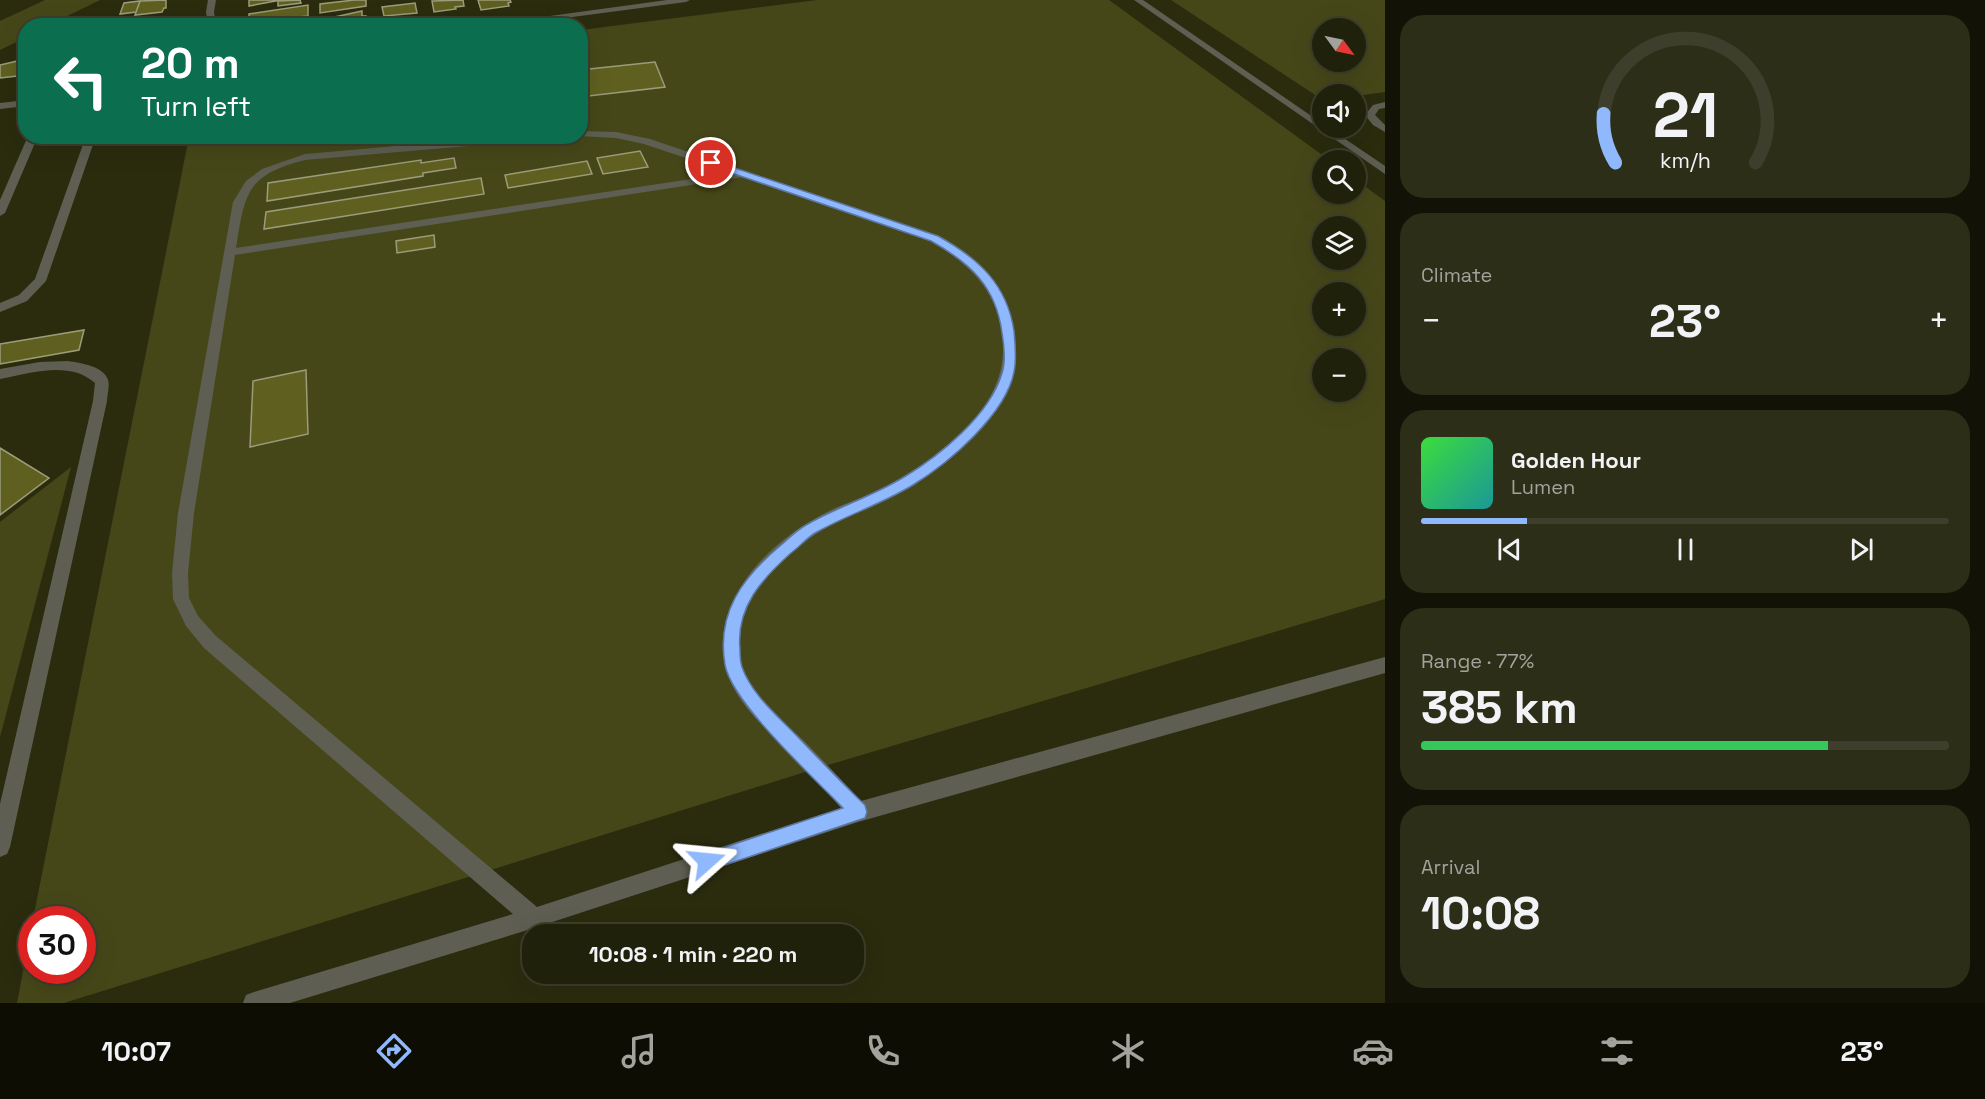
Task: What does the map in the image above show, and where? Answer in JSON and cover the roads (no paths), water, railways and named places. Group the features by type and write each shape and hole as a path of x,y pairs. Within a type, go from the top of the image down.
{"street":[{"path":"211,18 212,0"},
{"path":"544,18 686,0"},
{"path":"1138,0 1385,171"},
{"path":"0,106 18,104"},
{"path":"1385,105 1376,107 1370,115 1385,129"},
{"path":"588,134 631,137 934,238 972,261 994,290 1005,314 1010,347 1008,373 993,404 973,430 943,456 908,481 808,530 779,553 756,577 739,603 731,634 734,667 752,702 858,812"},
{"path":"0,213 30,144"},
{"path":"0,308 23,297 40,280 88,144"},
{"path":"452,144 328,154 287,161 256,176 243,191 238,202 186,513 180,573 181,599 192,621 210,642 534,918"},
{"path":"231,252 742,175"},
{"path":"0,374 40,367 66,366 84,368 95,373 102,381 100,401 0,847"},
{"path":"254,1003 534,918 858,812 1385,665"}]}
